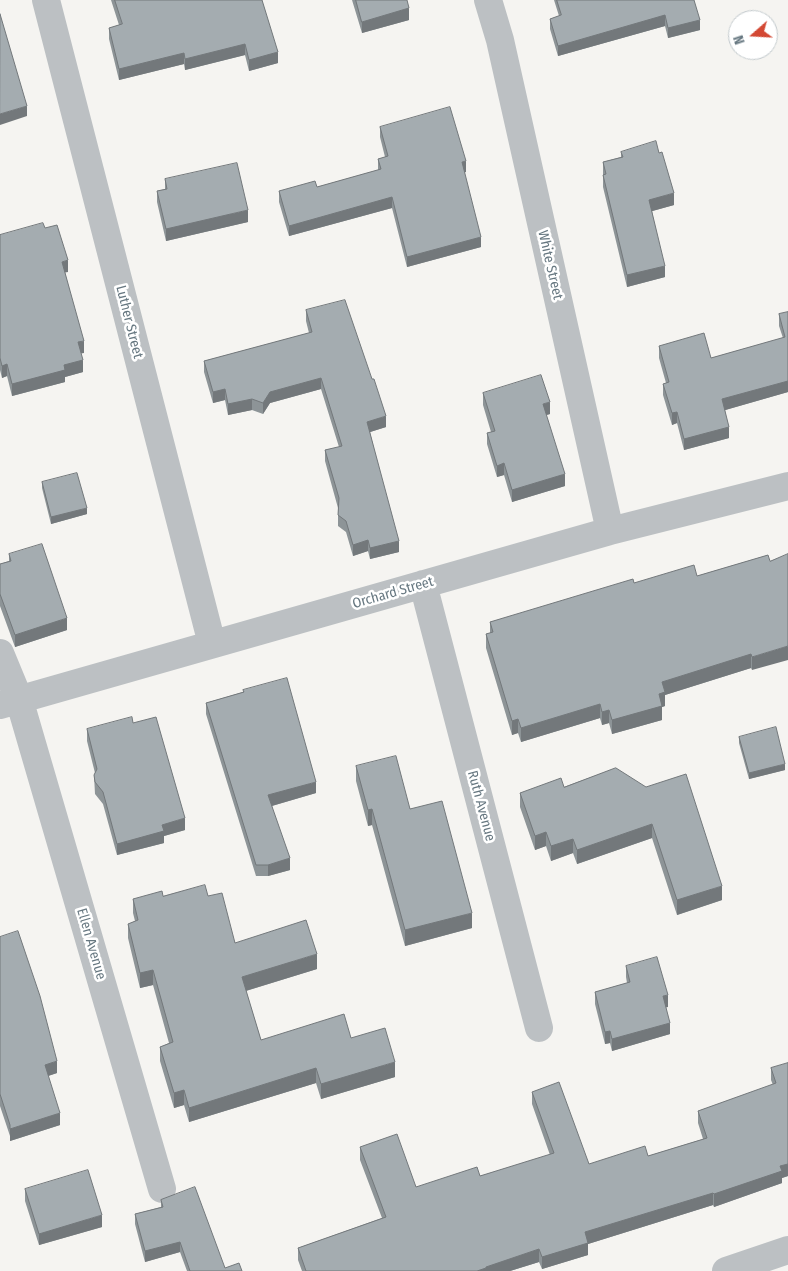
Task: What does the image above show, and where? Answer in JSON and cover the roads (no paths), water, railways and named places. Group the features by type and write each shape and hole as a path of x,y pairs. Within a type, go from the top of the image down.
{"street":[{"name":"Luther Street","path":"46,0 212,644"},
{"name":"White Street","path":"488,0 500,40 610,531"},
{"name":"Orchard Street","path":"9,702 610,531 788,486"},
{"name":"Ruth Avenue","path":"423,584 539,1028"},
{"name":"Ellen Avenue","path":"0,653 9,702 162,1189"},
{"path":"726,1271 788,1250"}]}
